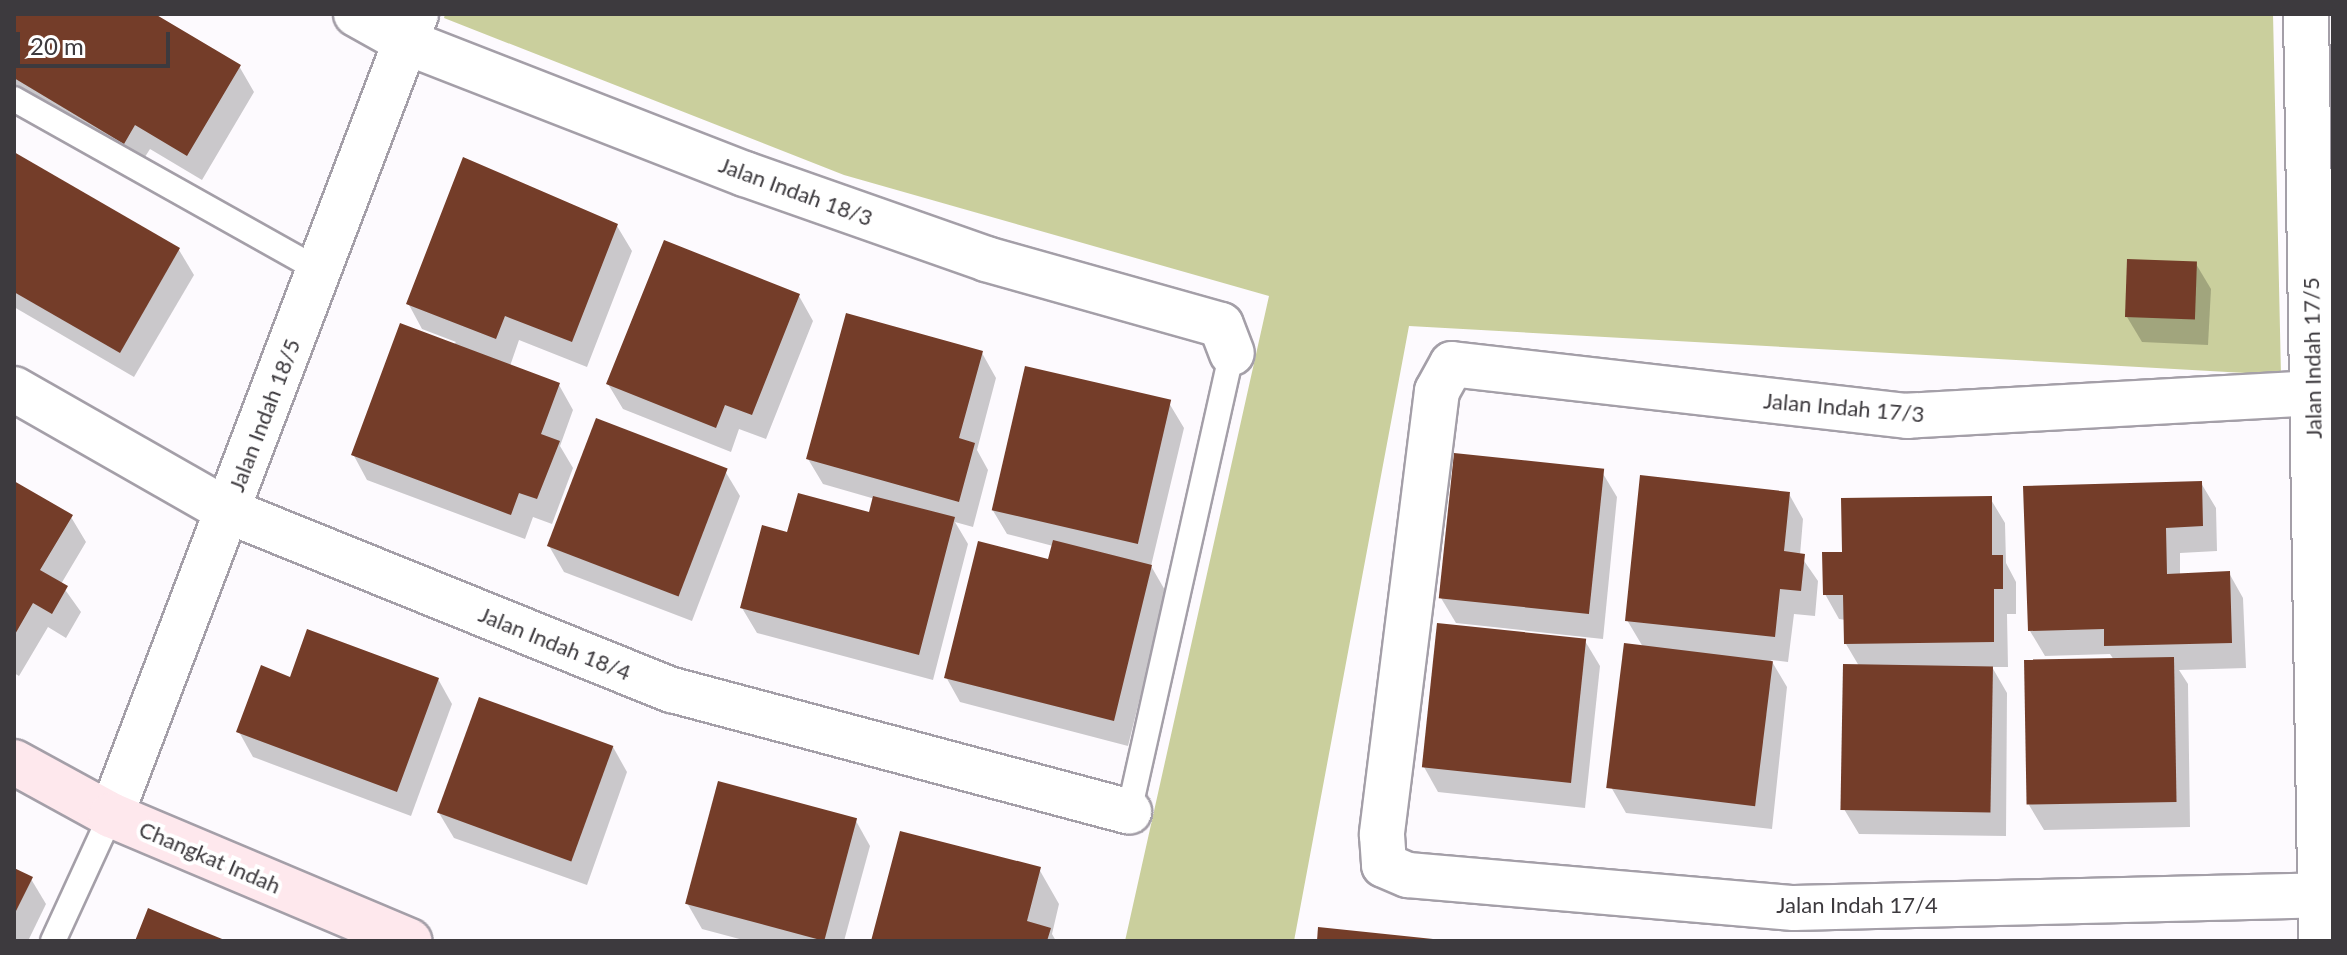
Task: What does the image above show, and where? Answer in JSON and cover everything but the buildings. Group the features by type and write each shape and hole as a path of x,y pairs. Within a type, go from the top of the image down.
{"street":[{"name":"Jalan Indah 18/3","path":"356,14 411,28 745,174 986,259 1221,325 1232,353"},
{"name":"Jalan Indah 17/5","path":"2306,14 2321,160 2327,896 2321,941"},
{"name":"Jalan Indah 18/5","path":"111,815 411,28"},
{"name":"Jalan Indah 17/3","path":"1384,865 1382,835 1437,391 1452,364 1907,416 2323,393"},
{"name":"Jalan Indah 18/4","path":"14,389 228,511 672,690 1129,812"},
{"name":"Changkat Indah","path":"14,762 111,815 410,941"},
{"name":"Jalan Indah 17/4","path":"1384,865 1408,875 1794,908 2327,896"}],"lane":[{"path":"14,99 319,270"},
{"path":"1129,812 1232,353"},
{"path":"53,941 111,815"}],"green space":[{"path":"445,14 2273,14 2281,375 1409,326 1294,941 1125,941 1269,296 844,175 444,18"}]}
